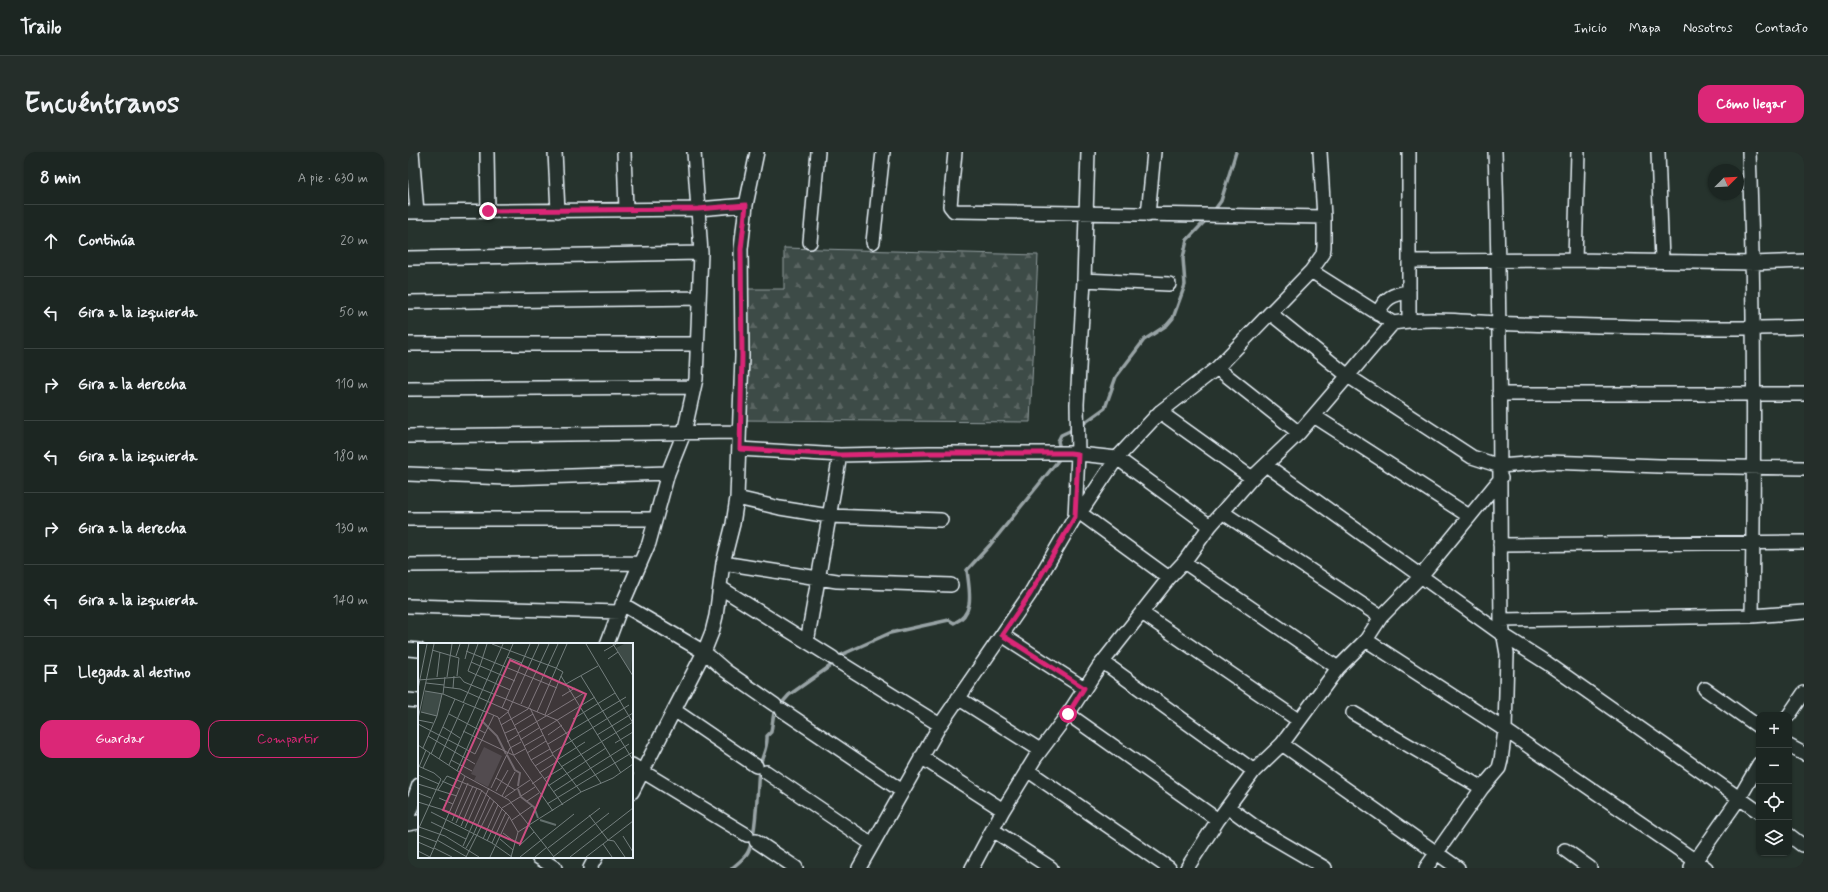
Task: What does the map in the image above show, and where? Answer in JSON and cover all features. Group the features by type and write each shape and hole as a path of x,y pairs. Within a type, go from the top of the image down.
{"street":[{"path":"412,152 412,212 698,209 746,205"},
{"path":"487,152 488,211"},
{"path":"555,152 558,211"},
{"path":"624,152 626,210"},
{"path":"608,643 620,608 649,543 654,519 668,473 684,433 696,379 696,344 701,253 694,152"},
{"path":"633,788 638,769 674,710 704,652 712,632 721,588 723,563 733,524 737,498 740,449 739,432 742,356 741,249 746,205 757,152"},
{"path":"810,242 818,152"},
{"path":"874,242 883,152"},
{"path":"955,152 950,206 954,211 1324,217"},
{"path":"1077,515 1077,404 1084,280 1088,152"},
{"path":"1148,215 1154,152"},
{"path":"859,868 940,725 1030,594 1077,515 1117,458 1160,412 1217,368 1311,271 1323,254 1324,217 1320,152"},
{"path":"1409,152 1410,320"},
{"path":"1426,868 1482,788 1499,768 1505,730 1507,654 1501,620 1498,324 1499,261 1495,152"},
{"path":"1575,260 1578,152"},
{"path":"1658,152 1662,261"},
{"path":"1749,152 1753,263 1754,393 1752,616"},
{"path":"408,258 701,253"},
{"path":"1410,261 1575,260 1753,263 1804,261"},
{"path":"1311,271 1393,323"},
{"path":"1084,280 1169,284"},
{"path":"1378,314 1382,304 1390,297 1401,293 1410,292"},
{"path":"408,302 698,298"},
{"path":"1270,314 1348,376 1472,458 1500,472 1548,462 1660,466 1804,468"},
{"path":"972,868 1003,810 1027,770 1040,750 1068,714 1084,688 1103,662 1169,578 1184,562 1210,526 1252,478 1299,433 1393,323 1410,320 1498,324 1753,329 1804,327"},
{"path":"408,344 696,344"},
{"path":"1217,368 1299,433"},
{"path":"408,389 694,387"},
{"path":"1499,394 1804,394"},
{"path":"1160,412 1252,478"},
{"path":"1314,416 1469,516"},
{"path":"408,436 739,432"},
{"path":"740,449 840,455 929,453 1070,453 1117,458 1210,526"},
{"path":"807,642 840,455"},
{"path":"1266,465 1503,635 1547,663 1756,810"},
{"path":"1189,867 1218,820 1254,771 1282,744 1298,720 1338,668 1366,640 1381,617 1421,576 1469,516 1500,472"},
{"path":"408,474 507,478 668,473"},
{"path":"737,498 780,508 829,516 941,520"},
{"path":"1222,512 1381,617"},
{"path":"1077,515 1169,578"},
{"path":"408,520 654,519"},
{"path":"1500,545 1804,542"},
{"path":"1184,562 1338,668"},
{"path":"408,565 640,563"},
{"path":"723,563 837,581 951,585"},
{"path":"721,588 940,725"},
{"path":"408,606 620,608 704,652 726,671 902,791"},
{"path":"1501,620 1752,616 1804,612"},
{"path":"1142,613 1298,720"},
{"path":"1002,635 1084,688"},
{"path":"1366,640 1505,730 1697,866 1740,798 1756,769"},
{"path":"408,649 418,650"},
{"path":"1103,662 1254,771"},
{"path":"1705,689 1756,725"},
{"path":"1791,712 1804,693"},
{"path":"958,698 1040,750"},
{"path":"408,700 418,701"},
{"path":"674,710 872,844"},
{"path":"1353,713 1482,788"},
{"path":"1068,714 1218,820"},
{"path":"1282,744 1436,854 1458,868"},
{"path":"1792,748 1804,754"},
{"path":"921,757 1003,810"},
{"path":"638,769 752,838 796,868"},
{"path":"1027,770 1169,868"},
{"path":"408,816 418,788"},
{"path":"1228,807 1258,829 1325,868"},
{"path":"408,824 418,822"},
{"path":"993,830 1051,868"},
{"path":"1792,837 1802,845"},
{"path":"1565,850 1590,868"},
{"path":"540,858 555,868"},
{"path":"590,868 595,858"}],"green space":[{"path":"784,248 1038,255 1030,422 739,420 745,289 784,289"}],"waterway":[{"path":"1213,212 1221,201 1236,152"},
{"path":"1080,426 1105,408 1116,377 1144,340 1167,325 1173,318 1185,285 1183,258 1187,240 1208,218"},
{"path":"1060,449 1058,441 1061,435 1074,429"},
{"path":"732,868 746,855 750,848 756,814 759,769 767,736 771,732 774,712 789,695 829,667 841,655 890,633 949,620 954,623 961,619 966,614 970,600 967,570 990,545 1061,457"}],"route":[{"path":"488,211 698,209 746,205 741,249 742,356 739,432 740,449 840,455 929,453 1078,454 1075,517 1030,594 1002,635 1084,688 1068,714"}]}
